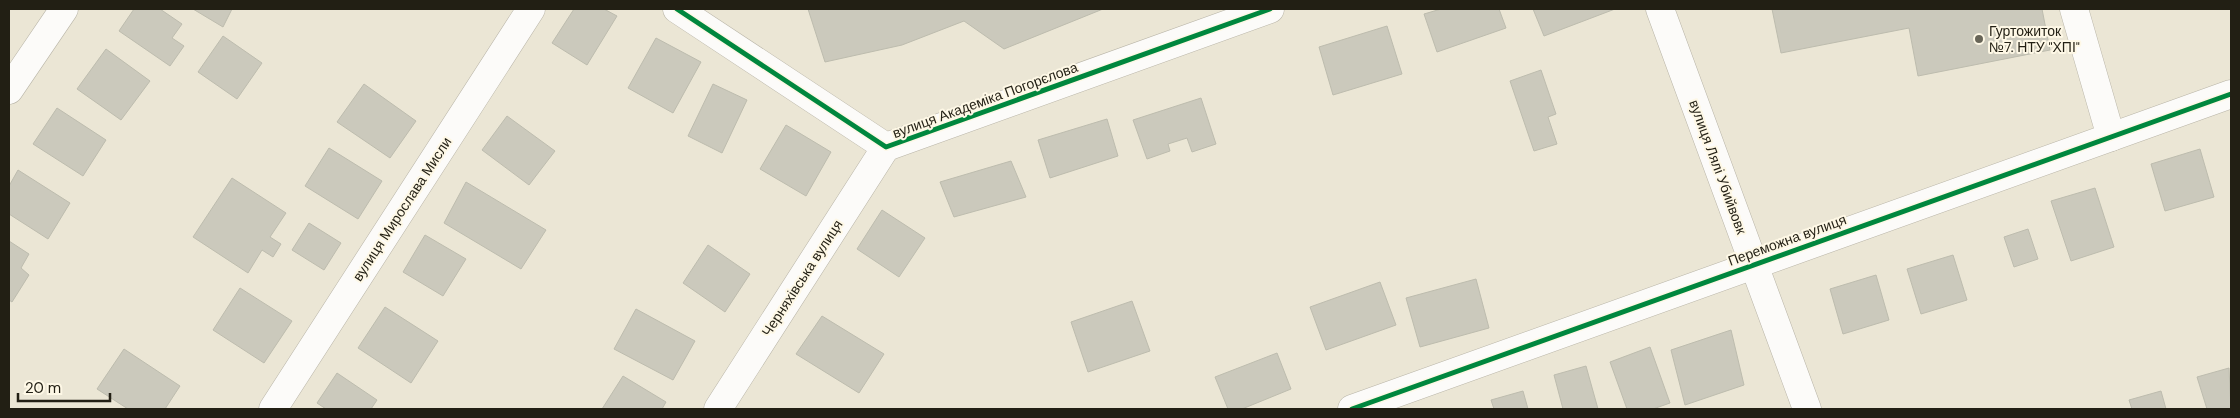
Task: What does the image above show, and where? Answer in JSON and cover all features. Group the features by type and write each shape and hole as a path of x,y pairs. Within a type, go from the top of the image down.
{"street":[{"path":"9,90 64,9"},
{"name":"вулиця Мирослава Мисли","path":"273,409 531,9"},
{"name":"вулиця Академіка Погорєлова","path":"677,9 886,147 1270,9"},
{"name":"вулиця Лялі Убийвовк","path":"1660,9 1807,409"},
{"path":"2074,9 2111,137"},
{"name":"Переможна вулиця","path":"1352,409 2231,94"},
{"name":"Черняхівська вулиця","path":"718,409 886,147"}],"building":[{"path":"134,9 160,9 182,24 172,38 184,46 170,66 119,31"},
{"path":"193,9 232,9 223,27"},
{"path":"574,9 604,9 617,16 587,65 552,43"},
{"path":"808,9 1103,9 1004,49 964,21 902,45 825,62"},
{"path":"1441,9 1499,9 1506,28 1437,52 1424,14"},
{"path":"1533,9 1615,9 1544,36"},
{"name":"Гуртожиток №7. НТУ \"ХПІ\"","path":"1772,9 2042,9 2050,50 1918,76 1909,28 1781,53"},
{"path":"1387,26 1402,74 1333,95 1319,47"},
{"path":"223,36 262,63 237,99 198,72"},
{"path":"656,38 701,62 673,113 628,88"},
{"path":"106,49 150,81 121,120 77,89"},
{"path":"1541,70 1556,114 1548,117 1557,144 1534,151 1510,81"},
{"path":"364,84 416,121 390,158 337,122"},
{"path":"713,84 747,100 722,153 688,136"},
{"path":"1201,98 1216,144 1192,152 1187,138 1168,144 1170,151 1147,159 1133,120"},
{"path":"57,108 106,140 83,176 33,144"},
{"path":"507,116 555,151 529,185 482,150"},
{"path":"1107,119 1118,156 1050,178 1038,140"},
{"path":"786,125 831,152 806,196 760,169"},
{"path":"329,148 382,181 358,219 305,186"},
{"path":"2200,149 2214,197 2165,211 2151,164"},
{"path":"1011,161 1026,197 954,217 940,182"},
{"path":"18,170 70,203 48,239 9,214 9,186"},
{"path":"232,178 286,213 270,237 281,244 273,257 262,250 248,273 193,237"},
{"path":"466,182 546,230 521,269 444,223"},
{"path":"2095,188 2114,247 2071,261 2051,201"},
{"path":"882,210 925,238 899,277 857,249"},
{"path":"309,223 341,243 324,270 292,250"},
{"path":"2028,229 2038,259 2014,267 2004,237"},
{"path":"425,235 466,259 443,296 403,272"},
{"path":"9,241 29,254 21,268 29,275 12,302 9,300"},
{"path":"708,245 750,274 725,312 683,283"},
{"path":"1953,255 1967,300 1921,314 1907,269"},
{"path":"1876,275 1889,320 1843,334 1830,289"},
{"path":"1476,279 1489,328 1420,347 1406,298"},
{"path":"1380,282 1396,325 1326,350 1310,307"},
{"path":"240,288 292,321 264,363 213,330"},
{"path":"1132,301 1150,351 1088,372 1071,322"},
{"path":"385,307 438,341 411,383 358,348"},
{"path":"636,309 695,341 673,380 614,349"},
{"path":"822,316 884,354 859,393 796,354"},
{"path":"1731,330 1744,385 1685,405 1671,350"},
{"path":"1650,347 1670,403 1653,409 1627,409 1610,362"},
{"path":"124,349 180,386 165,409 128,409 97,389"},
{"path":"1277,353 1291,389 1242,409 1228,409 1215,377"},
{"path":"1586,366 1598,409 1563,409 1554,375"},
{"path":"2229,368 2231,409 2207,409 2197,377"},
{"path":"337,373 377,400 371,409 326,409 317,403"},
{"path":"623,376 666,402 662,409 602,409"},
{"path":"1523,391 1528,409 1494,409 1491,400"},
{"path":"2161,391 2166,409 2132,409 2129,400"}],"cycle path":[{"path":"677,9 886,147 1270,9"},
{"path":"1352,409 2231,94"}],"place":[{"name":"Гуртожиток №7. НТУ \"ХПІ\"","path":"1979,39"}]}
